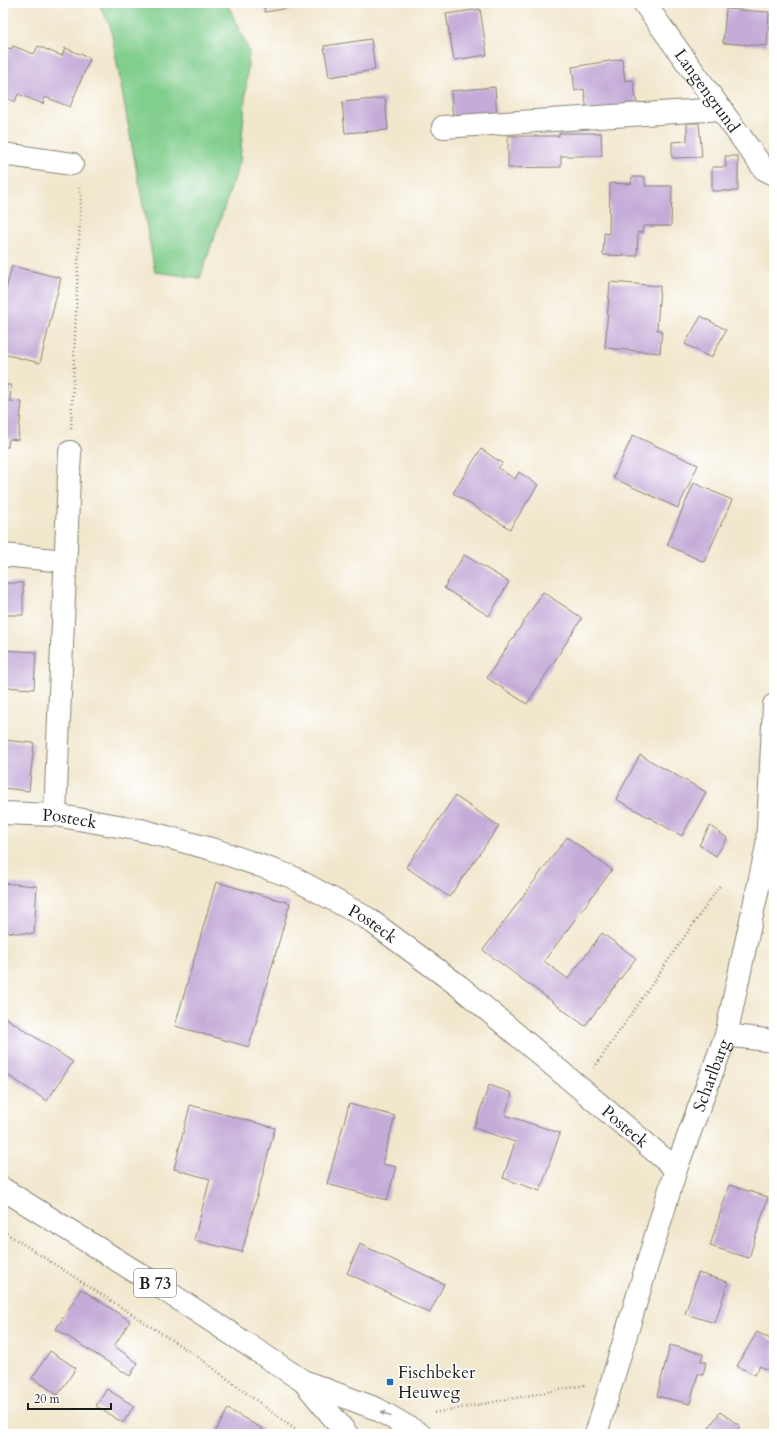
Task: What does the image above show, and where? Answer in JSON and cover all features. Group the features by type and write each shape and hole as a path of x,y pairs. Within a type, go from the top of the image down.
{"street":[{"name":"Langengrund","path":"644,3 764,169 774,174"},
{"path":"444,127 722,109"},
{"path":"3,154 72,164"},
{"path":"55,815 70,452"},
{"path":"3,555 65,561"},
{"name":"Scharlbarg","path":"596,1434 611,1380 676,1169 726,1035 767,846 774,705"},
{"name":"Posteck","path":"3,813 55,815 141,830 215,850 290,876 367,918 459,986 676,1169"},
{"path":"726,1035 774,1041"},
{"name":"B 73","path":"3,1189 157,1285 303,1381 377,1409 420,1434"},
{"name":"B 73","path":"303,1381 347,1434"}],"path":[{"path":"70,452 81,196 72,164"},
{"path":"580,1088 721,884"},
{"path":"3,1230 200,1360 302,1434"},
{"path":"396,1420 611,1380"}],"green space":[{"path":"98,3 227,3 249,51 240,162 200,278 155,272 110,25"}],"building":[{"path":"263,3 301,3 301,6 265,12"},
{"path":"480,9 487,55 454,60 446,14"},
{"path":"726,9 769,12 767,46 723,43"},
{"path":"371,39 375,70 329,77 324,46"},
{"path":"3,46 11,49 13,46 34,54 38,46 62,56 65,48 90,58 70,107 45,97 43,104 18,94 15,102 3,97"},
{"path":"622,59 625,81 633,80 637,105 587,112 584,89 575,91 572,67"},
{"path":"495,87 497,118 453,122 451,91"},
{"path":"385,98 388,130 345,133 342,102"},
{"path":"687,123 699,123 702,157 672,158 672,142 687,141"},
{"path":"559,133 601,133 602,156 561,156 561,167 508,168 508,136 559,136"},
{"path":"725,156 738,156 738,191 712,191 712,167 726,167"},
{"path":"632,177 645,177 645,186 672,186 671,226 643,226 642,233 638,232 637,256 603,255 604,233 609,234 610,183 631,184"},
{"path":"12,266 61,278 40,363 3,354 3,301"},
{"path":"610,282 660,286 657,330 662,330 660,353 605,348"},
{"path":"701,316 726,330 711,358 685,344"},
{"path":"3,385 11,385 10,401 22,402 18,440 9,439 8,447 3,447"},
{"path":"633,435 698,465 678,508 613,478"},
{"path":"481,449 502,463 498,468 515,479 519,472 538,485 510,529 453,493"},
{"path":"694,483 732,500 704,562 667,545"},
{"path":"464,555 509,582 489,616 444,588"},
{"path":"3,583 23,583 23,615 3,615"},
{"path":"543,592 582,618 527,704 487,678"},
{"path":"3,650 36,652 34,689 3,687"},
{"path":"3,740 34,743 29,791 3,788"},
{"path":"640,755 706,792 682,836 616,799"},
{"path":"455,796 499,826 449,897 406,867"},
{"path":"710,826 727,838 716,856 699,845"},
{"path":"567,837 612,870 544,961 568,979 602,933 636,958 585,1026 483,950"},
{"path":"216,882 290,903 249,1047 175,1026"},
{"path":"3,883 37,886 34,934 3,932"},
{"path":"3,1016 73,1062 47,1101 3,1072"},
{"path":"489,1085 512,1093 505,1115 560,1133 540,1191 503,1178 515,1142 474,1128"},
{"path":"349,1104 395,1116 382,1164 396,1167 387,1200 327,1184"},
{"path":"190,1105 275,1128 242,1252 194,1240 210,1179 174,1169"},
{"path":"729,1185 768,1197 749,1258 710,1246"},
{"path":"360,1244 444,1284 430,1313 347,1273"},
{"path":"698,1273 728,1282 715,1323 685,1314"},
{"path":"81,1289 130,1321 114,1346 138,1363 130,1376 56,1329"},
{"path":"757,1332 774,1341 774,1374 760,1366 755,1375 737,1366"},
{"path":"670,1345 703,1354 701,1361 706,1362 703,1375 698,1374 690,1404 657,1396"},
{"path":"50,1351 76,1368 58,1395 32,1378"},
{"path":"107,1389 134,1406 123,1423 96,1406"},
{"path":"228,1409 263,1429 261,1434 214,1434"},
{"path":"720,1412 740,1426 735,1434 708,1434 706,1432"}],"place":[{"name":"Fischbeker Heuweg","path":"390,1382"}]}
